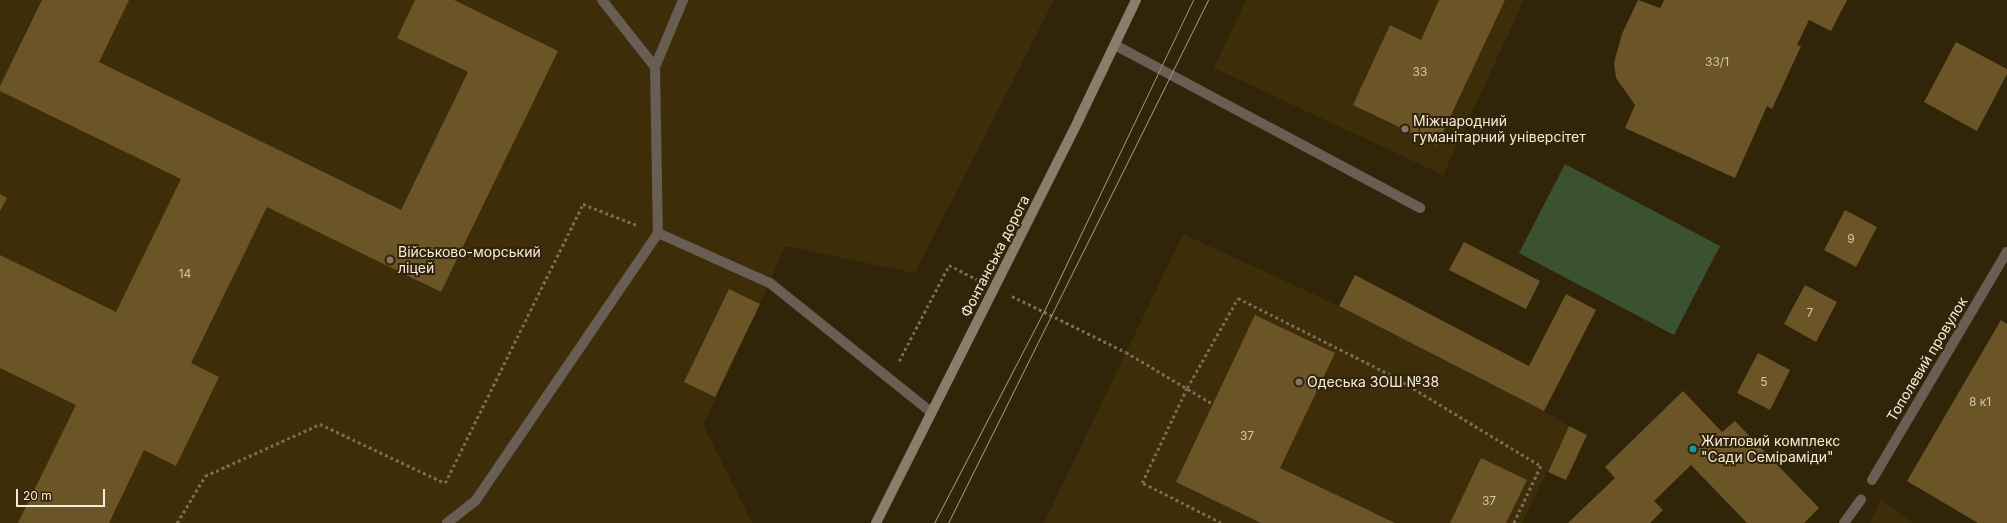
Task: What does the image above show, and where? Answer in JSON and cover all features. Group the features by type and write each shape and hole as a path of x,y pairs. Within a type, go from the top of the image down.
{"main road":[{"name":"Фонтанська дорога","path":"876,523 1115,45 1136,0"}],"street":[{"path":"602,0 655,67"},
{"path":"447,523 476,500 658,233 655,67 683,0"},
{"path":"1115,45 1420,208"},
{"path":"658,233 770,283 931,412"},
{"name":"Тополевий провулок","path":"1872,480 2007,252"},
{"path":"1844,523 1861,500"}],"path":[{"path":"177,523 204,476 320,424 445,482 583,204 658,233"},
{"path":"889,379 949,265 1126,352 1213,404"},
{"path":"1221,523 1142,483 1187,388 1238,298 1393,376 1541,466 1514,523"}],"shaded area":[{"name":"Військово-морський ліцей","path":"0,0 1054,0 915,273 785,246 760,304 703,425 752,523 0,523"},
{"name":"Міжнародний гуманітарний універсітет","path":"1246,0 1524,0 1443,175 1214,68"},
{"name":"Одеська ЗОШ №38","path":"1183,234 1339,306 1544,411 1569,426 1522,523 1044,523"},
{"path":"1881,499 1913,523 1870,523"}],"green space":[{"path":"1565,164 1720,246 1674,335 1519,253"}],"building":[{"path":"42,0 129,0 99,62 401,210 468,72 397,38 415,0 454,0 558,51 441,292 267,207 191,363 219,377 176,466 144,450 109,523 18,523 76,405 0,368 0,255 116,312 181,179 0,91 0,86"},
{"path":"1439,0 1505,0 1437,145 1353,105 1390,25 1421,40"},
{"path":"1638,0 1660,8 1664,0 1847,0 1831,31 1809,20 1797,45 1801,46 1772,109 1767,106 1735,178 1625,128 1635,105 1616,78 1614,63 1622,34"},
{"path":"1956,42 2007,69 2007,74 1977,131 1924,102"},
{"path":"0,194 7,198 0,211"},
{"path":"1845,210 1877,227 1856,267 1824,250"},
{"path":"1464,242 1540,281 1526,309 1449,270"},
{"path":"1355,275 1529,366 1566,294 1596,310 1544,411 1339,306"},
{"path":"1805,285 1837,302 1816,342 1784,324"},
{"path":"729,289 760,304 715,397 684,382"},
{"path":"1255,315 1335,353 1280,468 1395,523 1261,523 1176,482"},
{"path":"2001,320 2007,324 2007,523 1978,523 1907,481"},
{"path":"1758,353 1790,370 1770,410 1737,393"},
{"name":"Житловий комплекс \"Сади Семіраміди\"","path":"1683,391 1722,432 1735,421 1819,508 1804,523 1747,523 1691,465 1654,501 1663,510 1650,523 1568,523 1615,478 1605,467"},
{"path":"1569,426 1587,435 1566,480 1548,472"},
{"path":"1481,458 1527,480 1506,523 1450,523"}],"tram line":[{"path":"934,523 1044,311 1193,0"},
{"path":"948,523 1208,0"}],"place":[{"name":"Міжнародний гуманітарний універсітет","path":"1405,129"},
{"name":"Військово-морський ліцей","path":"390,260"},
{"name":"Одеська ЗОШ №38","path":"1299,382"},
{"name":"Житловий комплекс \"Сади Семіраміди\"","path":"1693,449"}]}
